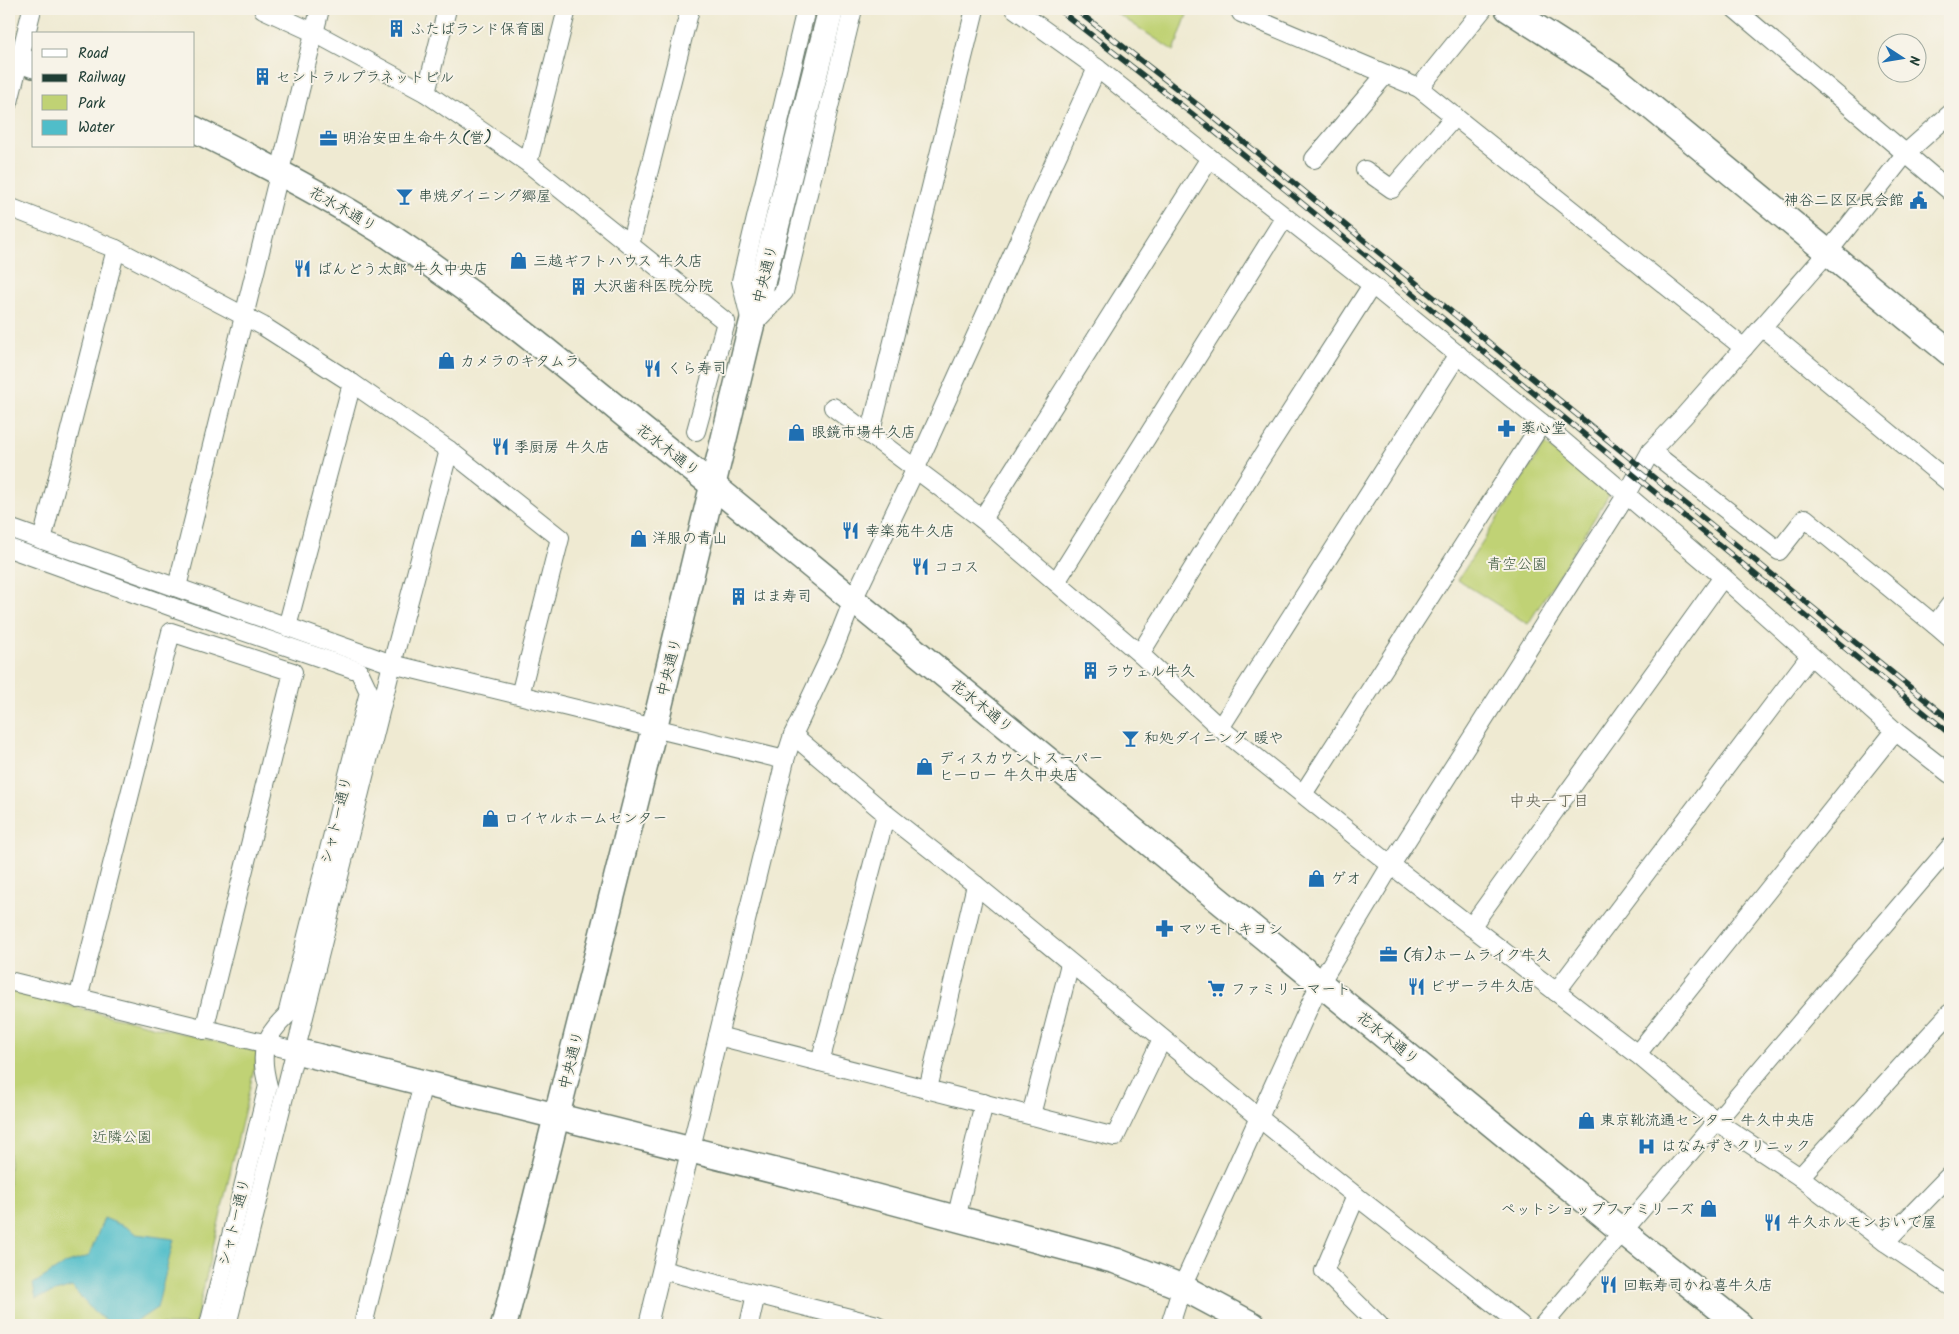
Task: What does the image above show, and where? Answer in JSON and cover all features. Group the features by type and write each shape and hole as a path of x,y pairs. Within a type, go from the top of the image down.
{"street":[{"path":"9,102 21,60 32,9"},
{"path":"263,9 315,33 426,93 528,163 726,322 696,431"},
{"path":"177,587 320,9"},
{"path":"426,93 447,9"},
{"path":"528,163 567,9"},
{"path":"630,245 690,9"},
{"path":"752,325 741,281 806,9"},
{"name":"中央通り","path":"504,1325 654,729 831,9"},
{"path":"752,325 784,292 853,9"},
{"path":"870,435 975,9"},
{"path":"1015,9 1097,68 1458,354 1627,494 1895,731 1950,774"},
{"path":"1242,9 1241,13 1419,88 1744,348"},
{"path":"1419,88 1482,9"},
{"path":"1508,9 1616,78 1950,353"},
{"path":"1735,9 1950,190"},
{"path":"648,1325 785,760 853,600 915,470 1097,68"},
{"path":"1314,159 1386,74"},
{"path":"1170,1325 1182,1287 1320,983 1391,865 1627,494 1651,451 1828,252 1906,153 1950,114"},
{"path":"1365,170 1392,189 1455,116"},
{"name":"花水木通り","path":"195,130 280,172 381,231 463,287 714,486 1622,1231 1740,1325"},
{"path":"982,519 1210,158"},
{"path":"9,207 116,248 244,315 352,383 449,450 560,538 520,695"},
{"path":"1056,582 1285,217"},
{"path":"42,540 116,248"},
{"path":"1140,654 1256,466 1372,285"},
{"path":"1762,327 1950,483"},
{"path":"1220,728 1458,354"},
{"path":"287,627 352,383"},
{"path":"833,408 982,519 1140,654 1220,728 1391,865 1637,1054 1717,1122 1800,1177 1885,1242 1950,1286"},
{"path":"1303,794 1542,423"},
{"path":"227,1325 392,664 449,450"},
{"path":"1651,451 1779,551 1806,518 1950,638"},
{"path":"9,528 392,664 785,760"},
{"name":"シャトー通り","path":"9,548 175,608 359,671 368,692 287,1015 273,1029 265,1045 263,1069 268,1086 209,1325"},
{"path":"1472,927 1722,578"},
{"path":"1935,625 1950,606"},
{"path":"78,999 171,632 292,672 204,1030"},
{"path":"1556,992 1810,656"},
{"path":"1637,1054 1895,731"},
{"path":"794,735 886,814 976,885 1258,1117 1522,1325"},
{"path":"820,1062 886,814"},
{"path":"1543,1325 1950,846"},
{"path":"928,1089 976,885"},
{"path":"1031,1115 1070,964"},
{"path":"9,981 690,1150 1116,1261 1182,1287 1252,1325"},
{"path":"1800,1177 1950,1013"},
{"path":"718,1036 1115,1137 1162,1038"},
{"path":"363,1325 423,1083"},
{"path":"956,1219 984,1104"},
{"path":"1885,1242 1950,1175"},
{"path":"1356,1196 1324,1271 1379,1325"},
{"path":"662,1270 857,1323 877,1325"},
{"path":"749,1325 756,1294"}],"green space":[{"path":"1110,9 1189,9 1174,51"},
{"name":"青空公園","path":"1545,444 1609,495 1528,624 1458,580"},
{"name":"近隣公園","path":"9,991 258,1052 195,1325 9,1325"}],"water":[{"path":"104,1218 126,1227 136,1234 174,1239 157,1308 126,1325 118,1325 103,1319 72,1287 36,1298 33,1284 65,1264 89,1256"}],"railway":[{"path":"1058,9 1209,127 1950,734"},
{"path":"1075,9 1217,120 1950,720"}],"place":[{"name":"ふたばランド保育園","path":"396,29"},
{"name":"セントラルプラネットビル","path":"262,77"},
{"name":"明治安田生命牛久(営)","path":"328,138"},
{"name":"串焼ダイニング郷屋","path":"404,196"},
{"name":"神谷二区区民会館","path":"1918,200"},
{"name":"三越ギフトハウス 牛久店","path":"519,261"},
{"name":"ばんどう太郎 牛久中央店","path":"303,269"},
{"name":"大沢歯科医院分院","path":"579,286"},
{"name":"カメラのキタムラ","path":"446,361"},
{"name":"くら寿司","path":"653,368"},
{"name":"薬心堂","path":"1507,428"},
{"name":"眼鏡市場牛久店","path":"797,432"},
{"name":"季厨房 牛久店","path":"500,447"},
{"name":"幸楽苑牛久店","path":"851,531"},
{"name":"洋服の青山","path":"638,538"},
{"name":"ココス","path":"920,567"},
{"name":"はま寿司","path":"738,596"},
{"name":"ラウェル牛久","path":"1091,671"},
{"name":"和処ダイニング 暖や","path":"1130,738"},
{"name":"ディスカウントスーパー ヒーロー 牛久中央店","path":"925,767"},
{"name":"ロイヤルホームセンター","path":"490,818"},
{"name":"ゲオ","path":"1317,878"},
{"name":"マツモトキヨシ","path":"1164,929"},
{"name":"(有)ホームライク牛久","path":"1389,955"},
{"name":"ピザーラ牛久店","path":"1416,986"},
{"name":"ファミリーマート","path":"1217,989"},
{"name":"東京靴流通センター 牛久中央店","path":"1586,1120"},
{"name":"はなみずきクリニック","path":"1647,1146"},
{"name":"ペットショップファミリーズ","path":"1708,1209"},
{"name":"牛久ホルモンおいで屋","path":"1773,1222"},
{"name":"回転寿司かね喜牛久店","path":"1609,1285"}],"district":[{"name":"中央一丁目","path":"1549,800"}]}
